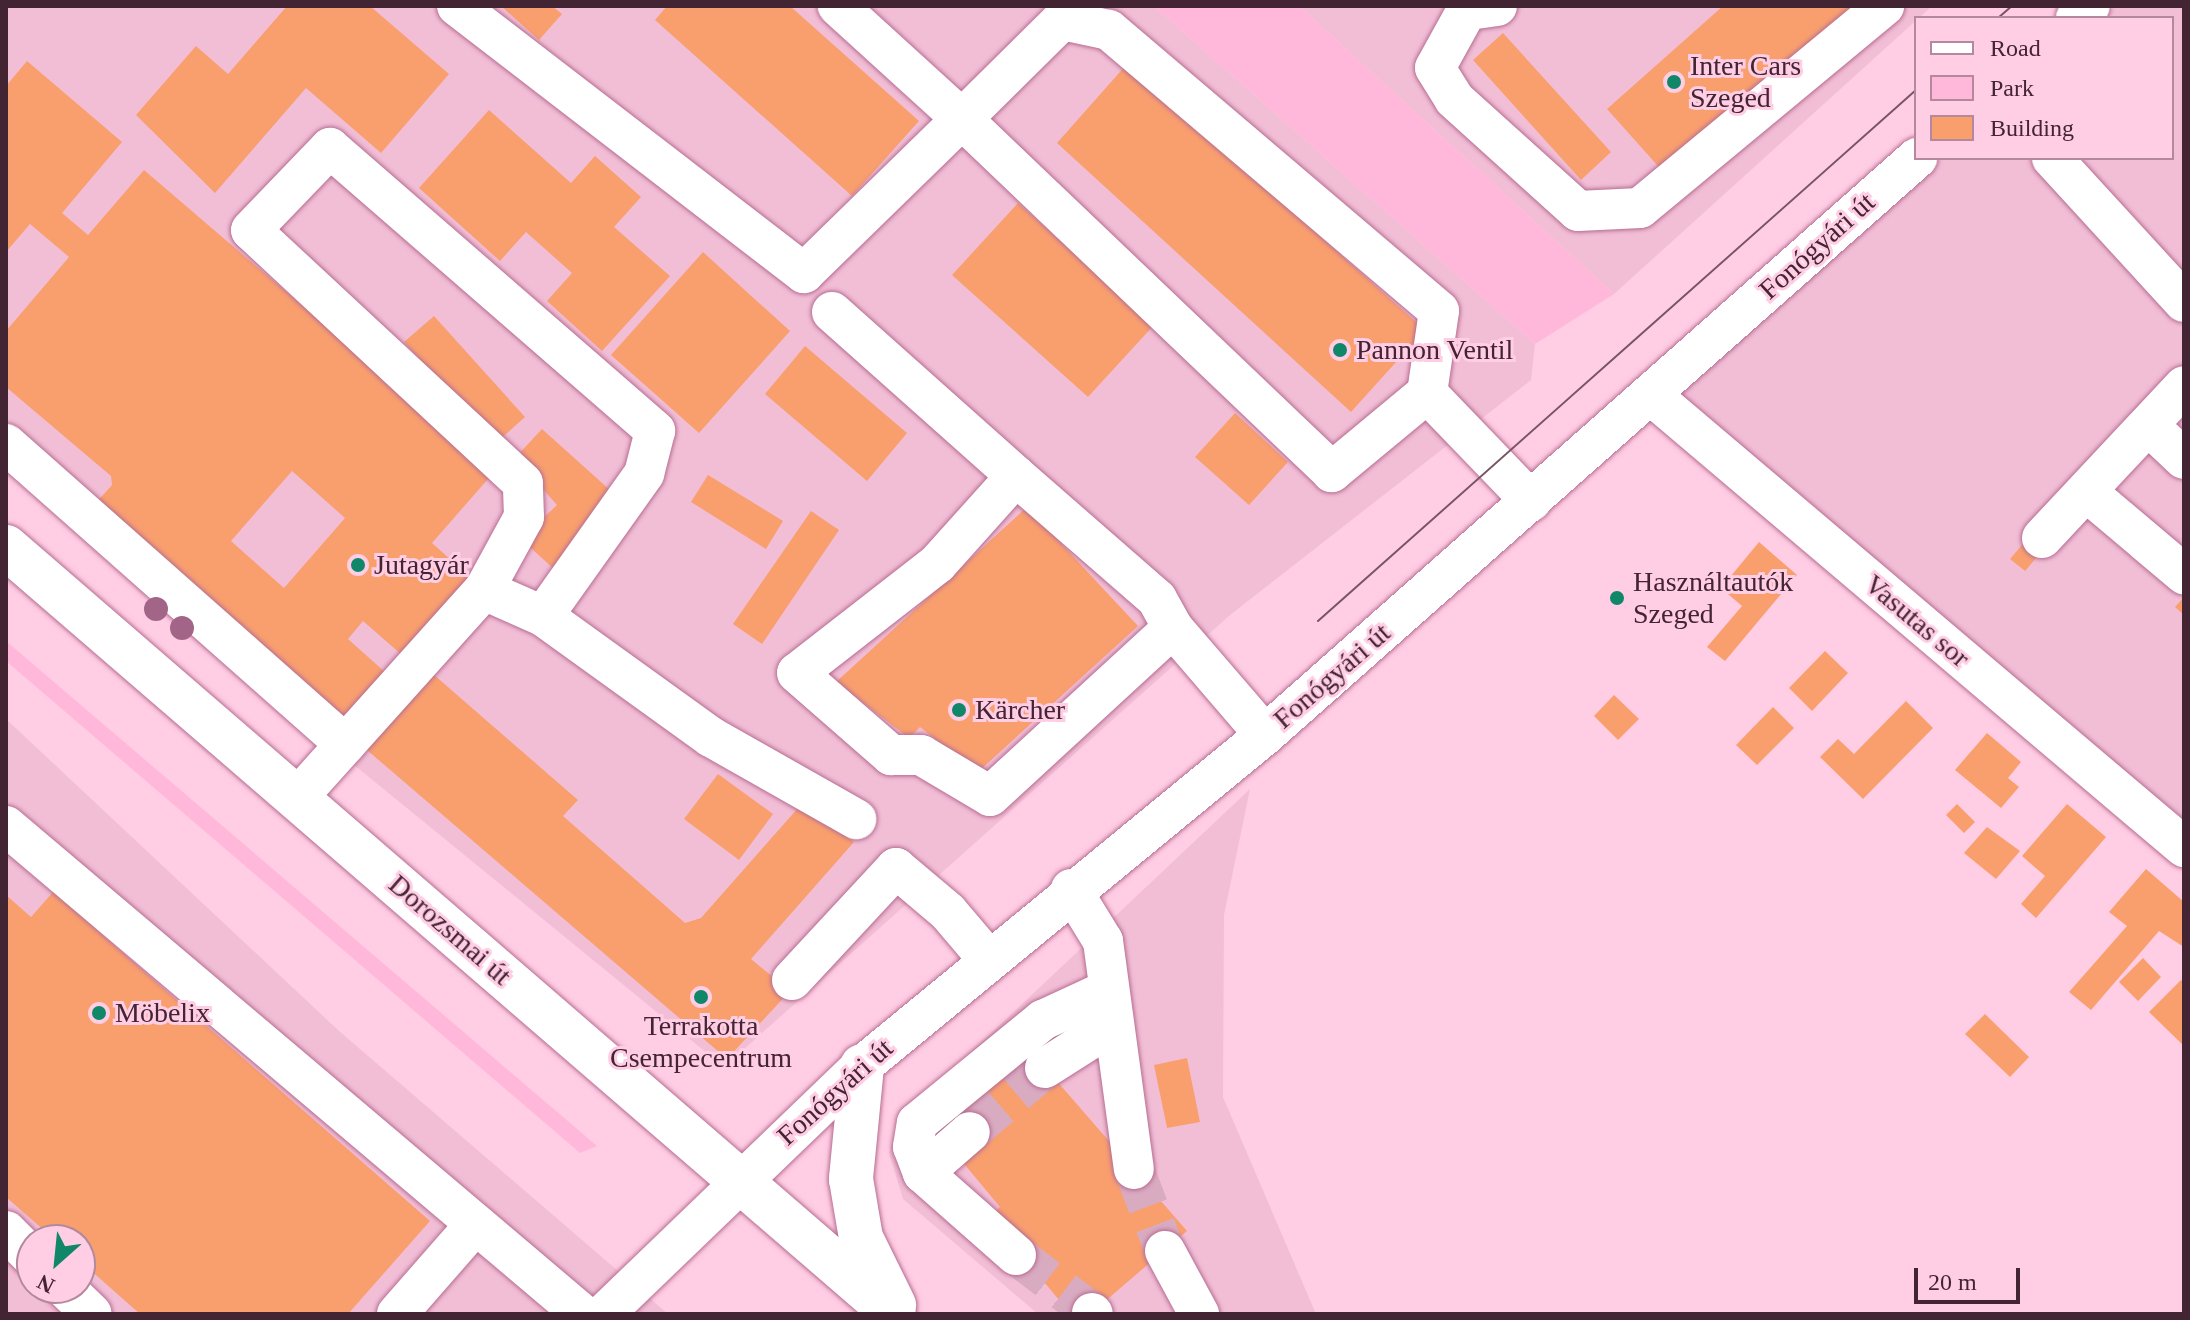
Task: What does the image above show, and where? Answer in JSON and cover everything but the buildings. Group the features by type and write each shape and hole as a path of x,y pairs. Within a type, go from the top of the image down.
{"main road":[{"name":"Dorozsmai út","path":"6,547 298,797 738,1182 896,1314"},
{"path":"862,1066 851,1179 861,1238 896,1314"}],"street":[{"path":"457,6 804,273 962,119 1062,20 1109,30 1439,311 1427,393 1332,472 962,119 838,6"},
{"path":"1497,6 1467,10 1435,68 1454,99 1578,211 1640,208 1884,6"},
{"path":"298,797 484,590 524,517 523,483 251,230 330,148 655,431 636,487 543,616"},
{"name":"Fonógyári út","path":"604,1314 862,1066 1071,889 1265,735 1915,160"},
{"path":"2054,160 2184,302"},
{"path":"832,312 1157,599 1173,628 1265,735"},
{"path":"2042,538 2088,493 2184,386"},
{"path":"1427,393 1531,501"},
{"name":"Vasutas sor","path":"1651,395 2184,847"},
{"path":"2149,426 2184,459"},
{"path":"6,444 345,744"},
{"path":"1016,476 937,564 797,673 891,755 921,755 990,796 1173,628"},
{"path":"2088,493 2184,574"},
{"path":"484,590 543,616 711,737 856,819"},
{"path":"6,826 474,1226 582,1314"},
{"path":"792,980 896,868 948,912 988,959"},
{"path":"1071,889 1103,941 1134,1169"},
{"path":"1045,1068 1110,1008"},
{"path":"1016,1255 923,1173 913,1147 926,1111 1043,1020 1110,1008"},
{"path":"923,1173 970,1132"},
{"path":"397,1314 474,1226"},
{"path":"1165,1251 1199,1314"}],"shaded area":[{"path":"6,6 1154,6 1535,344 1531,380 1230,615 724,1067 326,742 6,455"},
{"path":"1299,6 1932,6 1921,16 1914,16 1914,22 1614,294"},
{"path":"2116,6 2184,6 2184,849 1662,403 1940,160 2174,160 2174,16 2104,16"},
{"path":"6,719 339,1031 668,1314 6,1314"},
{"path":"1250,789 1224,915 1223,1097 1316,1314 1038,1314 903,1199 889,1153 900,1119"}],"green space":[{"path":"1154,6 1299,6 1614,294 1535,344"},
{"path":"6,641 597,1146 580,1153 6,661"}],"tunnel":[{"path":"970,1132 1045,1068"},
{"path":"1134,1169 1165,1251"},
{"path":"1016,1255 1092,1313"}],"tram line":[{"path":"2000,16 2012,6"},
{"path":"1318,621 1914,92"}],"place":[{"name":"Inter Cars Szeged","path":"1674,82"},
{"name":"Pannon Ventil","path":"1340,350"},
{"name":"Jutagyár","path":"358,565"},
{"name":"Használtautók Szeged","path":"1617,598"},
{"name":"Kärcher","path":"959,710"},
{"name":"Terrakotta Csempecentrum","path":"701,997"},
{"name":"Möbelix","path":"99,1013"}]}
